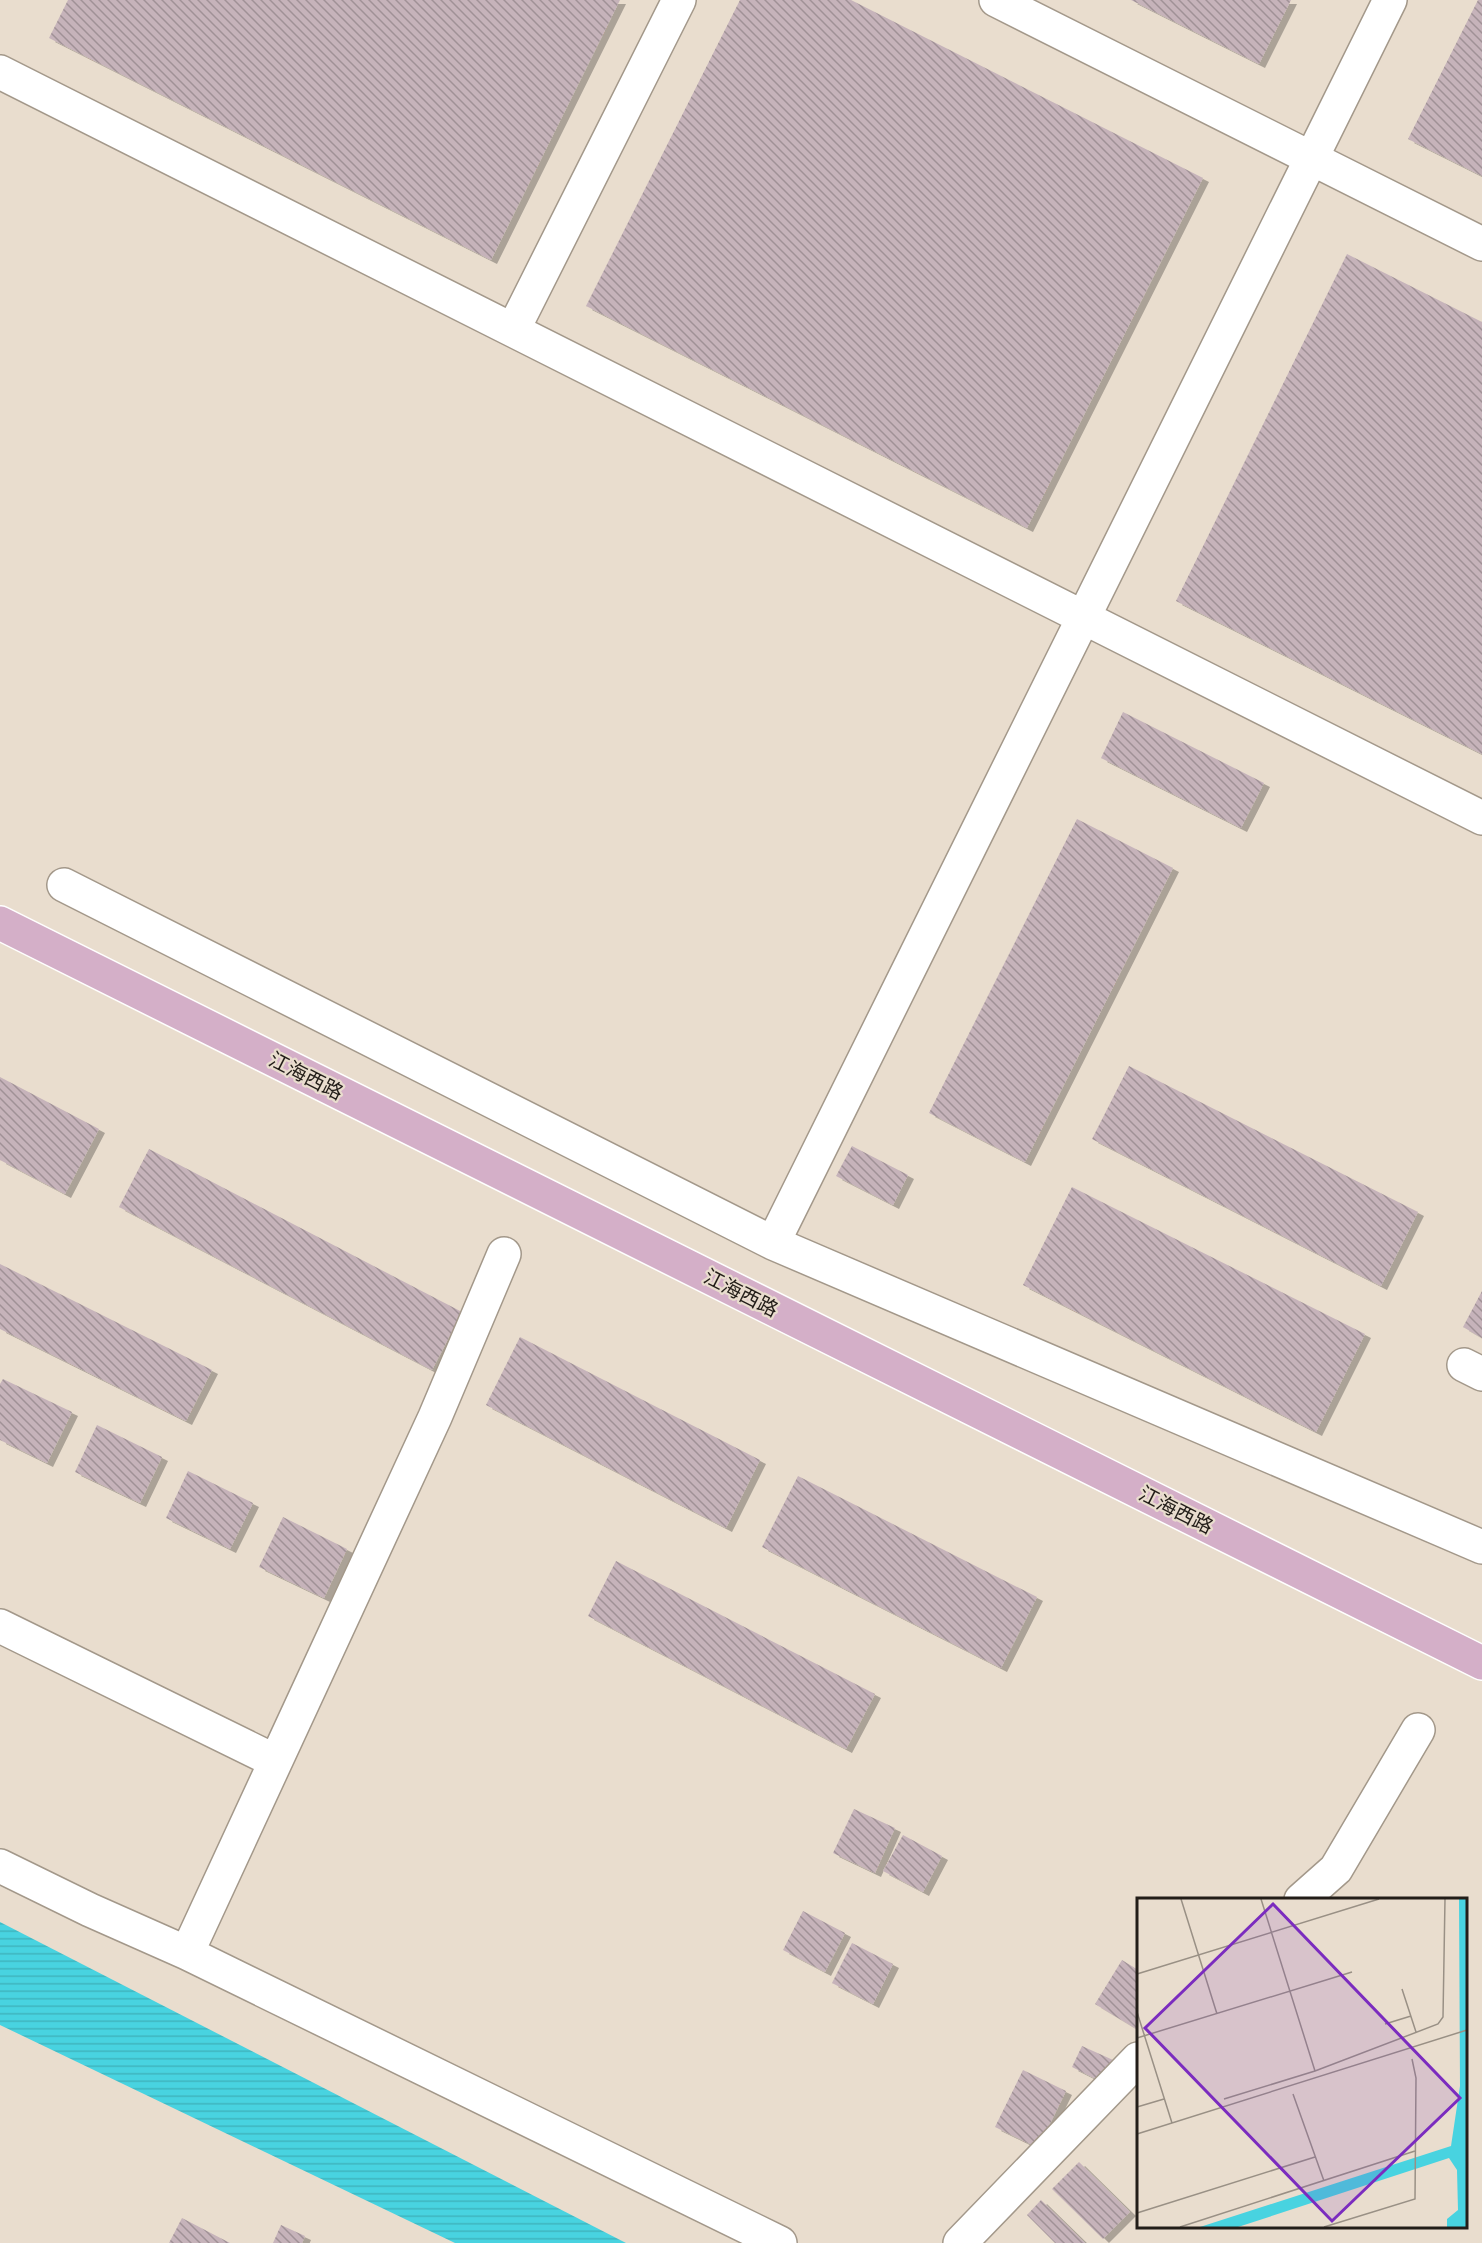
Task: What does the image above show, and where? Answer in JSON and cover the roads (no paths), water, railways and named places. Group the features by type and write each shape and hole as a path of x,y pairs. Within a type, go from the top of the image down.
{"main road":[{"name":"江海西路","path":"0,923 1482,1663"}],"street":[{"path":"513,330 679,0"},
{"path":"996,0 1482,244"},
{"path":"773,1243 1390,0"},
{"path":"0,72 1482,818"},
{"path":"64,885 773,1243 1482,1547"},
{"path":"187,1953 435,1417 504,1254"},
{"path":"0,1626 275,1761"},
{"path":"1302,1898 1336,1869 1418,1730"},
{"path":"0,1866 90,1910 187,1953 780,2243"},
{"path":"960,2243 1137,2060"}],"water":[{"path":"0,1922 626,2243 455,2243 0,2025"}]}
